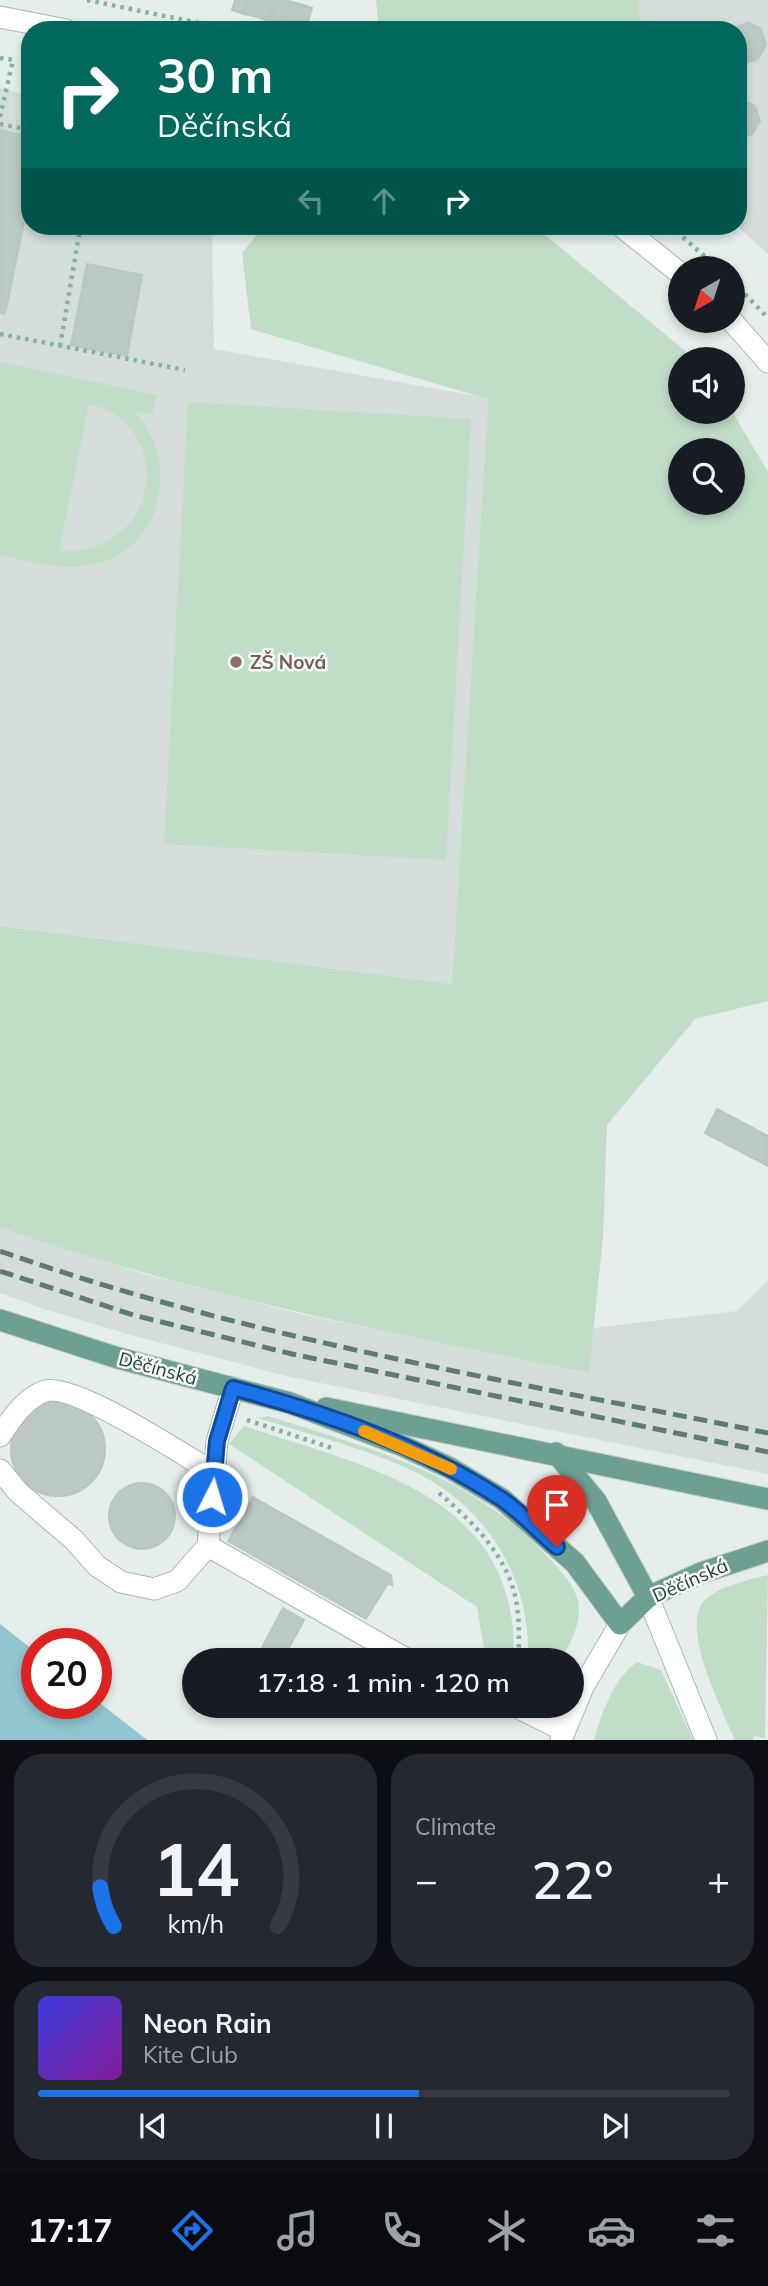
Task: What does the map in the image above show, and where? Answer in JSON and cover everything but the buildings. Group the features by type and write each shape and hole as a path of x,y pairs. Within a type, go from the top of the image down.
{"main road":[{"name":"Děčínská","path":"0,1320 118,1358 290,1403 403,1446 502,1499 575,1563 620,1624 648,1597 701,1573 768,1551"},
{"path":"290,1403 360,1412 768,1499"},
{"path":"556,1453 596,1501 648,1597"}],"street":[{"path":"0,17 21,21"},
{"path":"632,235 668,264"},
{"path":"742,333 768,362"},
{"path":"0,1470 18,1492 74,1540 97,1566 121,1582 154,1589 177,1581 208,1546 217,1441 233,1388"},
{"path":"0,1436 25,1402 47,1390 78,1395 214,1473"},
{"path":"208,1546 387,1648"},
{"path":"648,1597 706,1740"},
{"name":"Děčínská","path":"562,1735 583,1688 620,1624"},
{"path":"534,1718 562,1735"}],"path":[{"path":"87,0 189,21"},
{"path":"0,58 13,60 0,117"},
{"path":"0,124 21,128"},
{"path":"60,346 79,235"},
{"path":"680,235 704,256"},
{"path":"746,295 768,318"},
{"path":"0,334 185,370"},
{"path":"253,1422 344,1452"},
{"path":"434,1489 464,1514 490,1544 510,1578 517,1606 519,1648"}],"shaded area":[{"path":"639,0 768,0 768,254 747,235 747,21 640,21"},
{"name":"ZŠ Nová","path":"0,88 21,94 21,235 212,235 214,349 488,398 452,984 0,926"},
{"path":"0,1227 144,1274 301,1314 588,1373 593,1328 737,1311 768,1280 768,1474 286,1376 41,1308 0,1293"}],"green space":[{"path":"376,0 639,0 640,21 378,21"},
{"path":"257,235 543,235 681,347 668,347 668,424 740,424 768,472 768,1001 695,1019 607,1125 603,1237 589,1373 218,1293 72,1251 0,1227 0,926 452,984 488,399 251,329 242,253"},
{"path":"0,362 157,395 152,415 134,411 148,430 157,452 160,474 159,497 152,518 140,537 123,552 88,566 63,567 0,555","holes":["89,404 117,416 136,436 146,461 146,487 137,512 119,533 93,547 59,551"]},
{"path":"188,402 471,419 446,860 164,844"},
{"path":"268,1416 416,1467 484,1503 516,1526 560,1570 576,1594 579,1609 577,1625 567,1648 528,1648 524,1609 507,1561 478,1519 438,1485 398,1464 258,1418"},
{"path":"244,1426 340,1457 386,1475 428,1497 464,1525 492,1560 509,1605 513,1648 484,1648 477,1607 229,1444"},
{"path":"768,1575 765,1738 754,1736 753,1740 735,1740 713,1690 700,1650 698,1615 703,1602 716,1592 733,1584"},
{"path":"637,1662 661,1670 693,1740 594,1740 615,1687"}],"water":[{"path":"0,1624 21,1640 21,1719 112,1719 112,1713 147,1740 0,1740"}],"railway":[{"path":"0,1251 94,1282 284,1334 477,1376 768,1433"},
{"path":"0,1271 133,1315 292,1354 768,1452"}],"slow traffic":[{"path":"364,1431 451,1469"}],"place":[{"name":"ZŠ Nová","path":"236,662"}],"route":[{"path":"212,1497 217,1441 233,1388 290,1403 403,1446 450,1468 502,1499 557,1547"}]}
